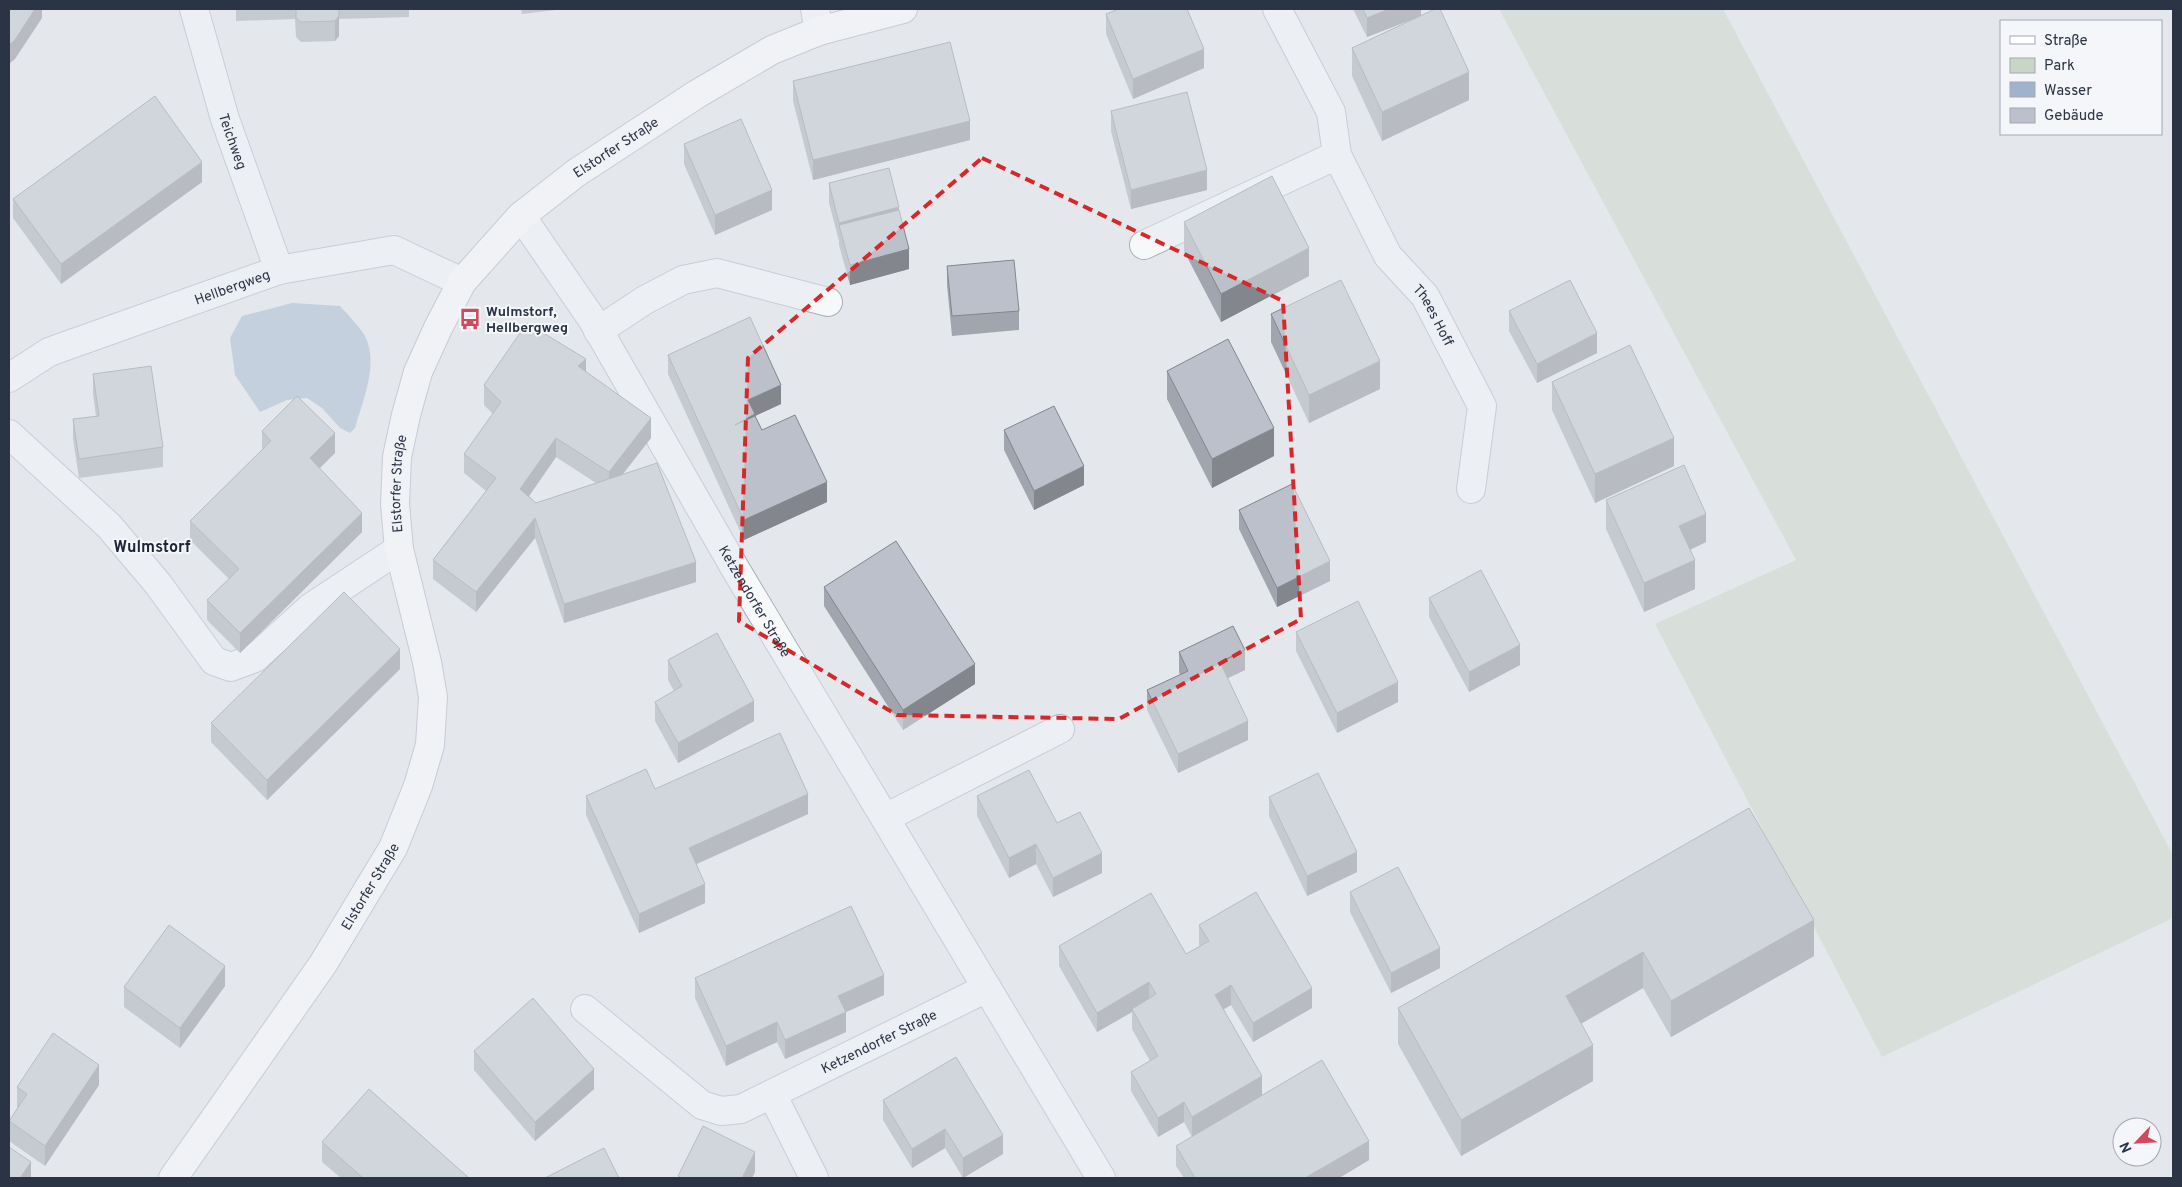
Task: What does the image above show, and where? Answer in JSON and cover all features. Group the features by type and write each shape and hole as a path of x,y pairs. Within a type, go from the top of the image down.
{"main road":[{"name":"Elstorfer Straße","path":"173,1178 323,964 393,848 418,786 430,745 433,697 399,549 395,504 396,457 418,372 462,282 521,216 576,173 697,94 772,50 817,20 903,9"}],"street":[{"name":"Teichweg","path":"194,9 225,119 279,270"},
{"name":"Thees Hoff","path":"1277,9 1331,112 1336,155 1388,256 1425,296 1482,406 1471,489"},
{"path":"1144,245 1336,155"},
{"name":"Ketzendorfer Straße","path":"521,216 598,331 736,570 1101,1178"},
{"name":"Hellbergweg","path":"9,378 49,352 279,270 394,250 462,282"},
{"path":"598,331 645,300 683,280 716,273 828,302"},
{"path":"9,434 109,526 158,584 214,661 231,667 255,658 310,608 399,549"},
{"path":"885,818 1060,729"},
{"name":"Ketzendorfer Straße","path":"584,1008 702,1105 721,1112 741,1109 987,988"},
{"path":"772,1094 814,1178"}],"highlighted area":[{"path":"982,158 1283,301 1301,619 1119,719 897,715 739,621 748,358"}],"green space":[{"path":"1499,9 1723,9 2173,855 2173,918 1882,1057 1655,624 1796,560"}],"water":[{"path":"292,303 340,306 357,324 365,336 369,347 370,370 355,428 350,433 340,428 322,408 307,398 287,400 260,412 235,375 230,338 242,316"}],"building":[{"path":"9,9 35,9 15,40 9,45"},
{"path":"296,9 339,9 339,16 335,21 301,22 296,18"},
{"path":"1119,9 1187,9 1204,49 1133,79 1106,14"},
{"path":"1363,9 1389,9 1367,18"},
{"path":"1435,9 1440,9 1469,72 1382,112 1352,48"},
{"path":"950,42 970,121 813,160 793,81"},
{"path":"1187,92 1207,170 1131,190 1111,111"},
{"path":"155,96 202,162 61,264 13,199"},
{"path":"741,119 772,190 715,215 684,144"},
{"path":"889,168 899,207 839,223 829,183"},
{"path":"1272,176 1309,248 1221,294 1184,222"},
{"path":"899,210 909,249 850,265 839,225"},
{"path":"1014,260 1019,311 952,316 947,266"},
{"path":"1341,280 1380,361 1309,395 1271,314"},
{"path":"1570,280 1597,333 1537,364 1509,311"},
{"path":"750,317 781,385 748,400 755,414 735,425 755,416 762,430 795,415 827,482 744,520 668,355"},
{"path":"527,323 586,359 578,366 651,418 609,472 556,438 520,489 536,503 657,463 696,562 564,604 535,518 476,592 433,560 496,478 464,454 501,402 484,385"},
{"path":"1228,339 1274,428 1212,459 1167,371"},
{"path":"1630,345 1674,438 1595,474 1552,382"},
{"path":"151,366 163,447 79,459 73,419 99,416 93,374"},
{"path":"297,396 335,433 310,458 362,513 240,633 207,600 239,569 190,521 271,441 262,431"},
{"path":"1054,406 1084,466 1034,491 1004,430"},
{"path":"1684,465 1706,514 1679,526 1695,560 1644,583 1606,500"},
{"path":"1292,484 1330,561 1277,588 1239,510"},
{"path":"896,541 975,664 903,710 824,587"},
{"path":"1481,570 1520,645 1469,672 1429,598"},
{"path":"344,592 400,649 267,780 211,723"},
{"path":"1358,601 1398,682 1337,713 1296,632"},
{"path":"1233,626 1245,650 1220,662 1248,721 1178,754 1147,690 1188,671 1179,652"},
{"path":"717,633 754,701 678,743 655,702 682,686 668,660"},
{"path":"780,733 808,794 689,848 705,884 639,914 586,796 646,769 655,789"},
{"path":"1029,770 1057,823 1080,812 1102,853 1053,878 1036,844 1009,858 977,796"},
{"path":"1318,773 1357,852 1307,876 1269,797"},
{"path":"1749,808 1814,920 1671,1001 1643,952 1566,996 1593,1045 1461,1120 1398,1008"},
{"path":"1398,867 1440,948 1391,973 1350,892"},
{"path":"1256,892 1312,988 1253,1023 1231,985 1215,995 1262,1076 1192,1117 1184,1102 1158,1118 1131,1072 1158,1056 1132,1009 1156,994 1149,982 1097,1013 1059,946 1151,893 1186,954 1209,941 1199,925"},
{"path":"851,906 884,975 838,996 846,1012 785,1040 777,1022 726,1046 695,978"},
{"path":"169,925 225,966 180,1028 124,987"},
{"path":"533,998 594,1069 535,1122 474,1051"},
{"path":"53,1033 99,1065 45,1146 9,1121 27,1094 17,1087"},
{"path":"956,1057 1003,1135 963,1158 945,1129 912,1149 883,1100"},
{"path":"1322,1060 1369,1141 1305,1178 1195,1178 1176,1146"},
{"path":"369,1089 469,1178 363,1178 322,1142"},
{"path":"703,1126 755,1152 742,1178 682,1178 678,1176"},
{"path":"9,1147 31,1162 20,1178 9,1178"},
{"path":"604,1148 619,1178 545,1178"}],"place":[{"name":"Wulmstorf, Hellbergweg","path":"470,319"}],"district":[{"name":"Wulmstorf","path":"152,546"}]}
